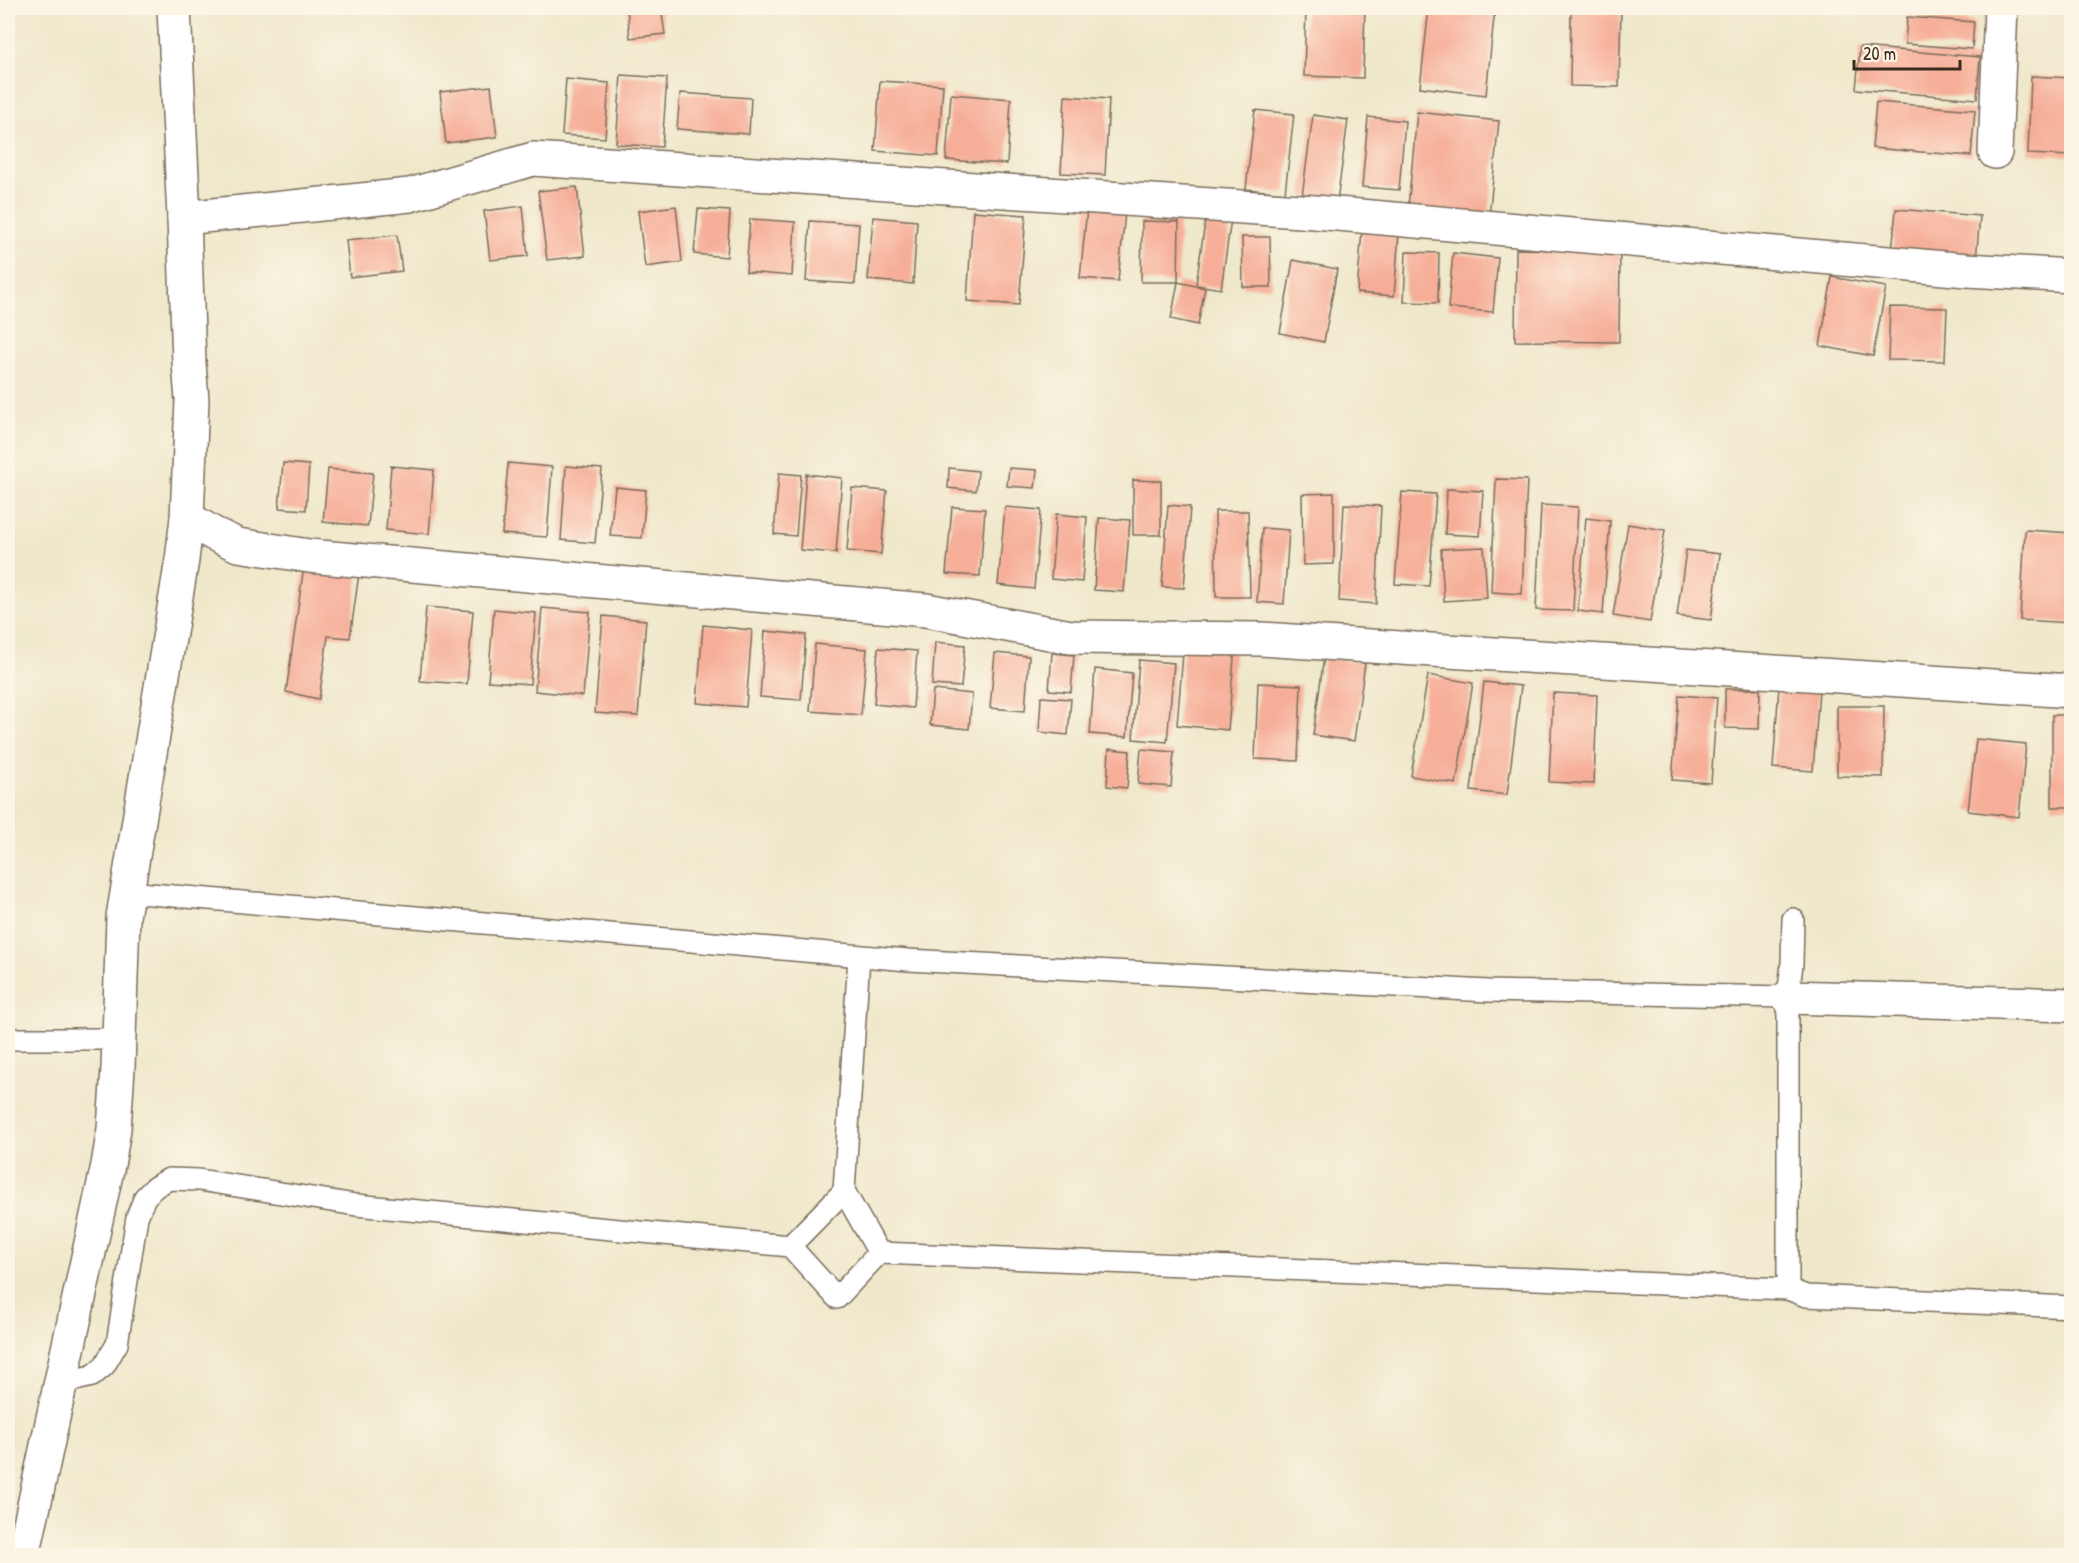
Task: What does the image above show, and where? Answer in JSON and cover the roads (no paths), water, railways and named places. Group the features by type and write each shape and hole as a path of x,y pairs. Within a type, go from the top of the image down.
{"street":[{"path":"23,1556 63,1379 114,1129 123,917 187,518 192,400 174,8"},
{"path":"1995,152 2001,8"},
{"path":"184,218 410,195 533,159 1316,212 1968,270 2072,276"},
{"path":"187,518 238,545 309,556 926,610 1071,637 1261,639 2072,691"},
{"path":"1788,997 2072,1005"}],"lane":[{"path":"128,892 908,960 1488,991 1788,997"},
{"path":"1788,1289 1788,997 1792,964 1793,920"},
{"path":"859,956 844,1191 879,1253"},
{"path":"8,1039 119,1039"},
{"path":"63,1379 75,1380 92,1376 104,1366 117,1344 136,1217 146,1197 155,1187 169,1179 199,1180 356,1205 790,1246 837,1298 879,1253 1788,1289 1806,1296 2072,1307"},
{"path":"790,1246 844,1191"}]}
